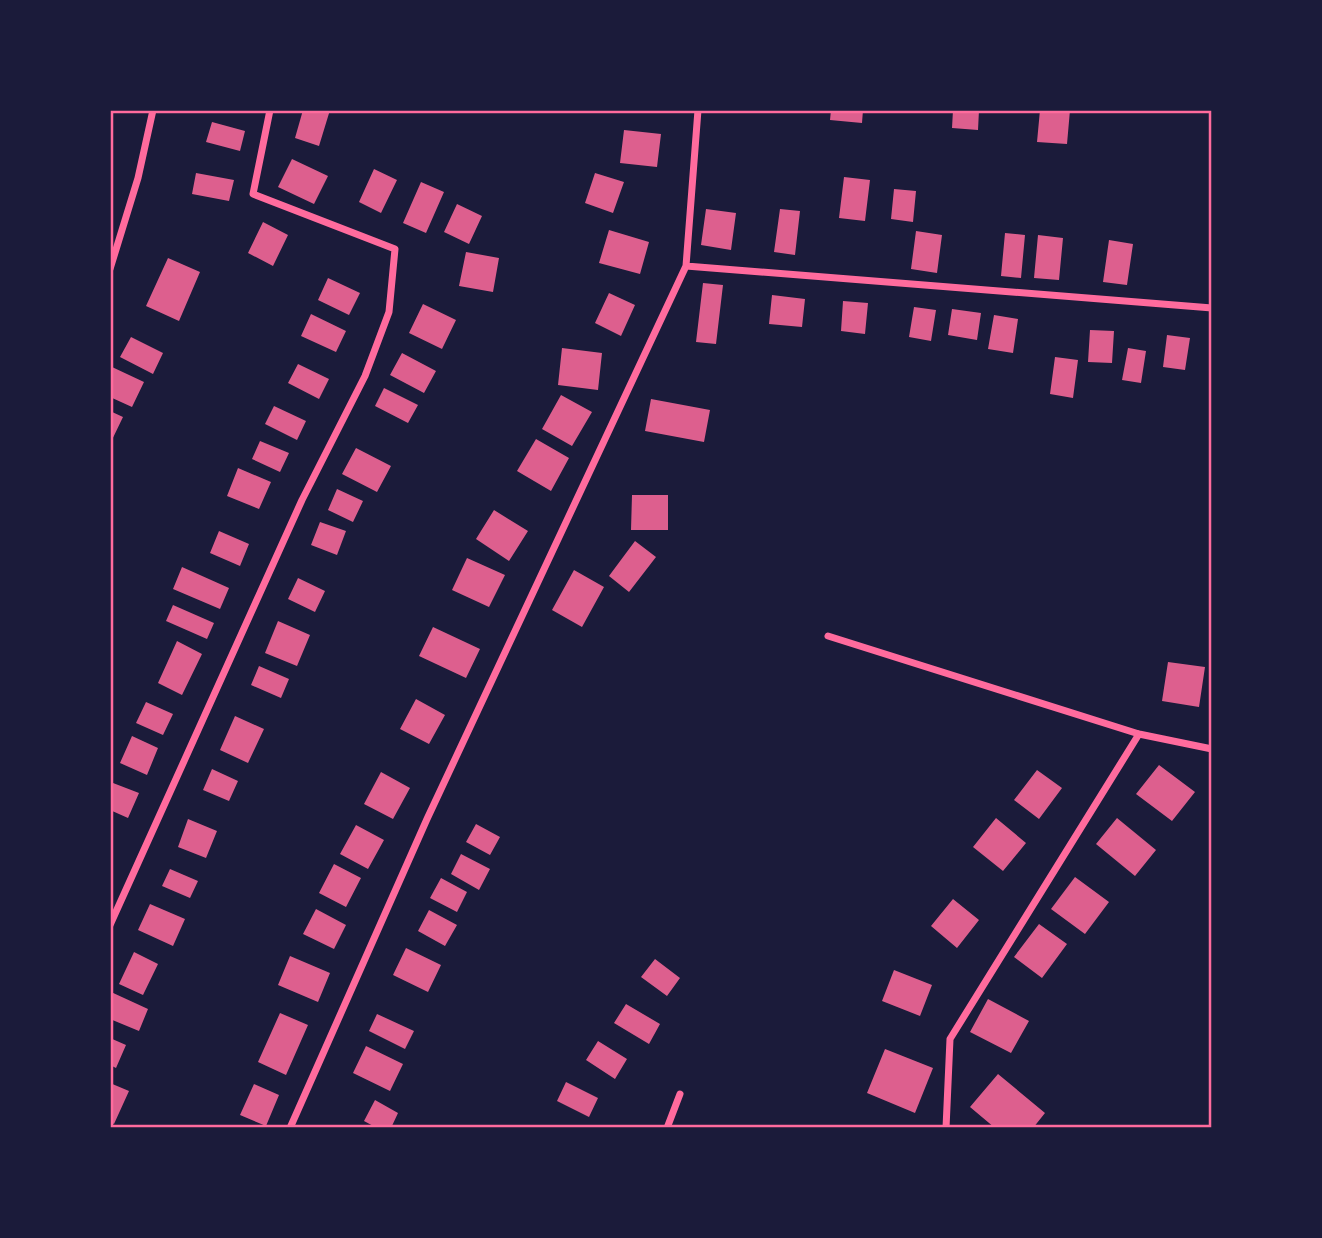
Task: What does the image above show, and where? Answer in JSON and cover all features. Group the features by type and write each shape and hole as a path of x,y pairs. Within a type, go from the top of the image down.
{"street":[{"path":"110,269 138,178 153,110"},
{"path":"110,925 302,500 365,376 389,312 395,249 253,194 270,110"},
{"path":"290,1128 427,819 686,266 698,110"},
{"path":"686,266 1212,308"},
{"path":"828,636 1139,734 1212,749"},
{"path":"946,1128 950,1039 1139,734"},
{"path":"667,1128 680,1094"}],"building":[{"path":"303,110 330,110 319,146 295,138"},
{"path":"831,110 863,110 862,123 830,120"},
{"path":"953,110 979,110 978,130 952,128"},
{"path":"1040,110 1070,110 1067,144 1037,142"},
{"path":"212,122 245,131 240,151 206,142"},
{"path":"624,130 661,134 657,167 620,163"},
{"path":"292,159 328,176 314,204 278,187"},
{"path":"374,169 397,180 381,213 359,202"},
{"path":"196,173 234,180 229,201 192,194"},
{"path":"595,173 624,182 613,213 585,203"},
{"path":"844,177 870,180 865,221 839,218"},
{"path":"421,182 444,192 426,233 403,223"},
{"path":"894,189 916,191 913,222 891,219"},
{"path":"457,204 482,216 469,244 444,232"},
{"path":"706,209 736,213 731,250 701,245"},
{"path":"780,209 800,211 795,255 774,252"},
{"path":"263,222 288,235 273,266 248,253"},
{"path":"609,230 649,242 640,274 599,263"},
{"path":"916,231 942,235 937,273 911,269"},
{"path":"1005,233 1025,235 1021,278 1001,276"},
{"path":"1038,235 1063,238 1059,280 1034,278"},
{"path":"1109,240 1133,244 1127,285 1103,282"},
{"path":"466,252 499,258 493,292 459,286"},
{"path":"168,258 200,272 179,321 146,306"},
{"path":"328,278 360,293 349,315 318,300"},
{"path":"703,283 723,285 716,344 696,342"},
{"path":"609,293 635,305 621,336 595,323"},
{"path":"772,295 805,299 802,327 769,324"},
{"path":"843,301 868,303 865,334 841,331"},
{"path":"423,304 456,320 442,349 409,333"},
{"path":"914,307 936,310 931,341 909,337"},
{"path":"952,309 981,313 977,340 948,335"},
{"path":"311,314 346,331 336,352 301,336"},
{"path":"994,315 1018,319 1013,353 988,349"},
{"path":"1090,330 1114,331 1112,363 1088,362"},
{"path":"1167,335 1190,338 1185,370 1163,367"},
{"path":"131,337 163,353 153,374 120,357"},
{"path":"562,348 602,353 598,390 558,385"},
{"path":"1128,348 1146,351 1141,383 1122,380"},
{"path":"402,353 436,371 424,393 390,375"},
{"path":"1055,357 1078,360 1073,398 1050,394"},
{"path":"298,364 329,379 319,399 288,383"},
{"path":"112,367 144,382 132,407 110,397"},
{"path":"384,388 418,405 408,423 375,406"},
{"path":"561,395 592,412 572,446 542,429"},
{"path":"651,399 710,410 704,442 645,431"},
{"path":"274,406 306,421 297,440 265,424"},
{"path":"110,411 123,417 110,444"},
{"path":"536,439 569,458 551,491 517,471"},
{"path":"260,441 289,453 280,472 252,459"},
{"path":"356,448 391,466 377,492 342,474"},
{"path":"238,468 271,482 259,509 227,496"},
{"path":"337,489 363,501 353,522 328,510"},
{"path":"632,495 668,495 668,530 631,530"},
{"path":"494,510 528,531 509,561 476,539"},
{"path":"320,522 346,531 337,555 311,545"},
{"path":"219,531 249,544 240,566 210,553"},
{"path":"635,541 656,557 629,592 609,576"},
{"path":"467,558 505,575 489,607 452,590"},
{"path":"182,567 229,588 220,609 173,589"},
{"path":"574,570 604,587 582,627 552,610"},
{"path":"298,578 325,591 315,612 288,599"},
{"path":"173,605 214,623 207,639 166,621"},
{"path":"278,621 310,635 297,666 265,653"},
{"path":"433,627 480,649 466,678 419,656"},
{"path":"177,641 202,654 182,695 158,683"},
{"path":"1168,662 1205,667 1199,707 1162,701"},
{"path":"259,666 289,679 281,698 251,685"},
{"path":"416,699 445,715 429,744 400,729"},
{"path":"146,702 173,714 163,735 136,723"},
{"path":"235,716 264,729 248,763 220,750"},
{"path":"132,736 158,748 147,775 120,763"},
{"path":"1159,765 1195,792 1172,821 1136,794"},
{"path":"212,769 238,781 229,801 203,790"},
{"path":"1037,770 1062,788 1039,819 1014,800"},
{"path":"381,772 410,788 393,819 364,804"},
{"path":"113,783 139,793 128,818 110,810"},
{"path":"996,818 1026,843 1003,871 973,847"},
{"path":"1117,818 1156,850 1135,876 1096,844"},
{"path":"188,819 217,831 206,858 178,847"},
{"path":"476,824 500,837 490,855 466,842"},
{"path":"356,825 384,840 368,869 340,854"},
{"path":"461,854 490,869 479,890 451,874"},
{"path":"334,864 361,878 346,907 319,893"},
{"path":"170,869 198,881 190,898 162,886"},
{"path":"1075,877 1109,902 1085,934 1051,909"},
{"path":"441,878 467,892 457,912 430,898"},
{"path":"953,899 979,920 957,948 931,926"},
{"path":"150,904 185,919 173,946 138,930"},
{"path":"316,909 346,925 334,949 303,934"},
{"path":"429,910 457,925 445,946 418,931"},
{"path":"1039,924 1067,944 1042,978 1014,957"},
{"path":"406,948 441,965 428,992 393,975"},
{"path":"134,952 158,964 143,995 119,984"},
{"path":"290,956 330,973 318,1002 278,985"},
{"path":"655,959 680,978 667,996 641,977"},
{"path":"894,970 932,985 920,1016 882,1001"},
{"path":"111,992 148,1009 139,1031 110,1019"},
{"path":"988,999 1029,1021 1011,1053 970,1032"},
{"path":"626,1004 660,1024 649,1044 614,1023"},
{"path":"280,1013 308,1025 286,1075 258,1062"},
{"path":"377,1014 414,1031 405,1049 369,1031"},
{"path":"110,1038 126,1045 116,1068 110,1065"},
{"path":"598,1041 627,1059 615,1079 586,1060"},
{"path":"366,1046 403,1064 390,1091 353,1073"},
{"path":"885,1049 933,1068 915,1113 867,1093"},
{"path":"998,1074 1045,1113 1033,1128 995,1128 970,1107"},
{"path":"566,1082 598,1098 589,1117 557,1101"},
{"path":"110,1083 129,1091 114,1124 110,1122"},
{"path":"254,1084 279,1095 266,1126 240,1115"},
{"path":"375,1100 398,1113 391,1128 377,1128 364,1121"}]}
